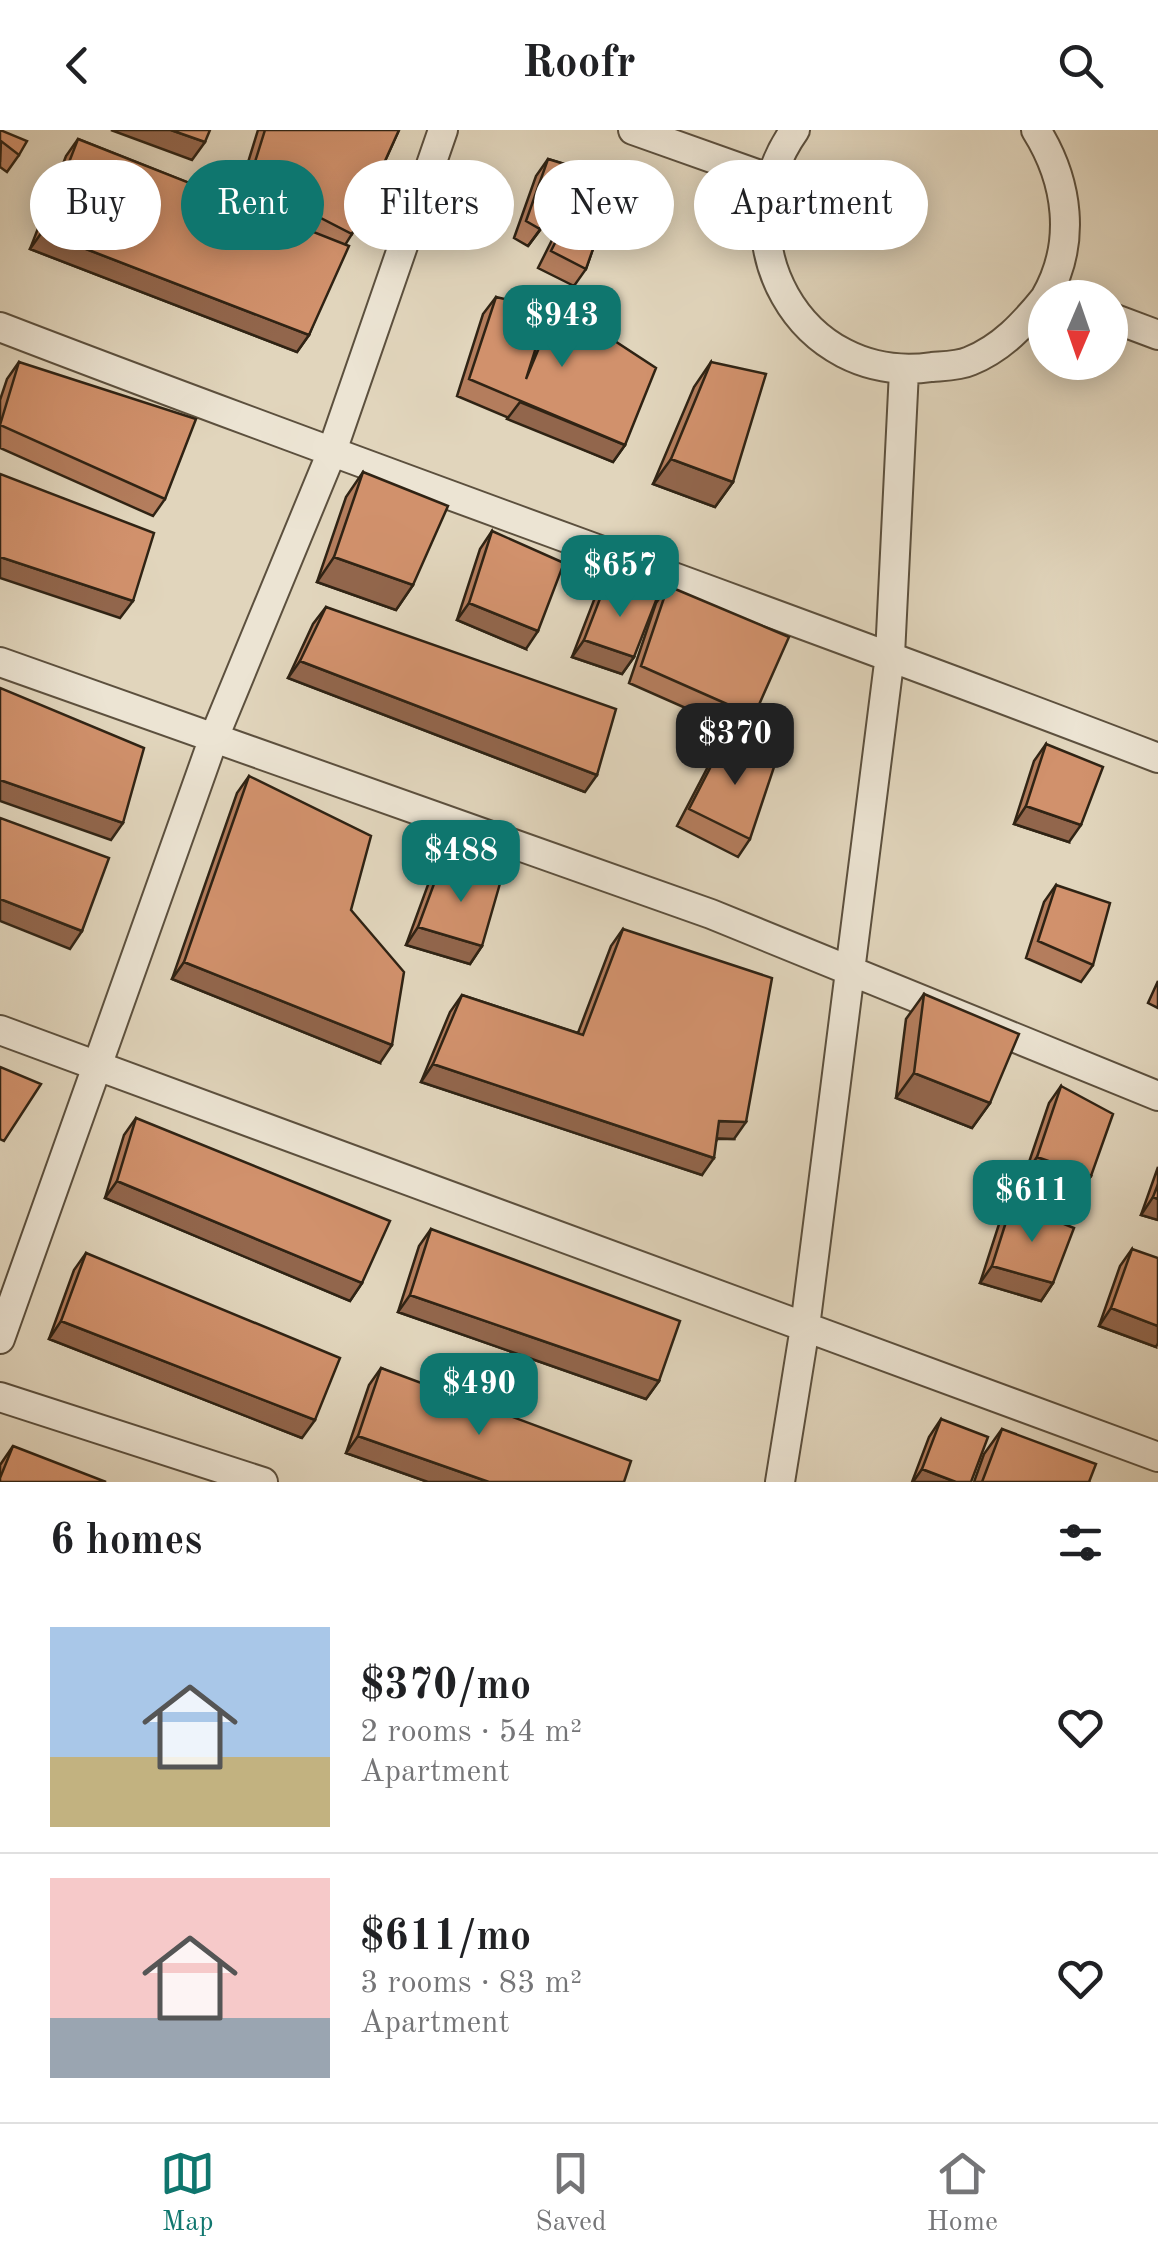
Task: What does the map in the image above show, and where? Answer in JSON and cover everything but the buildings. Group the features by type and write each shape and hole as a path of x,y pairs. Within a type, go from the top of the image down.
{"street":[{"path":"0,1339 213,740 331,454 444,130"},
{"path":"634,130 718,160"},
{"path":"778,160 795,130"},
{"path":"1036,130 1062,183 1066,240 1054,280"},
{"path":"768,250 774,276 796,314 830,346 871,365 904,371 969,362 1014,335 1028,320"},
{"path":"1128,324 1158,335"},
{"path":"0,327 331,454 890,655 1158,758"},
{"path":"780,1482 852,975 890,655 904,371"},
{"path":"0,662 711,914 852,975 1158,1096"},
{"path":"0,1030 98,1070 1158,1457"},
{"path":"0,1396 263,1482"}]}
